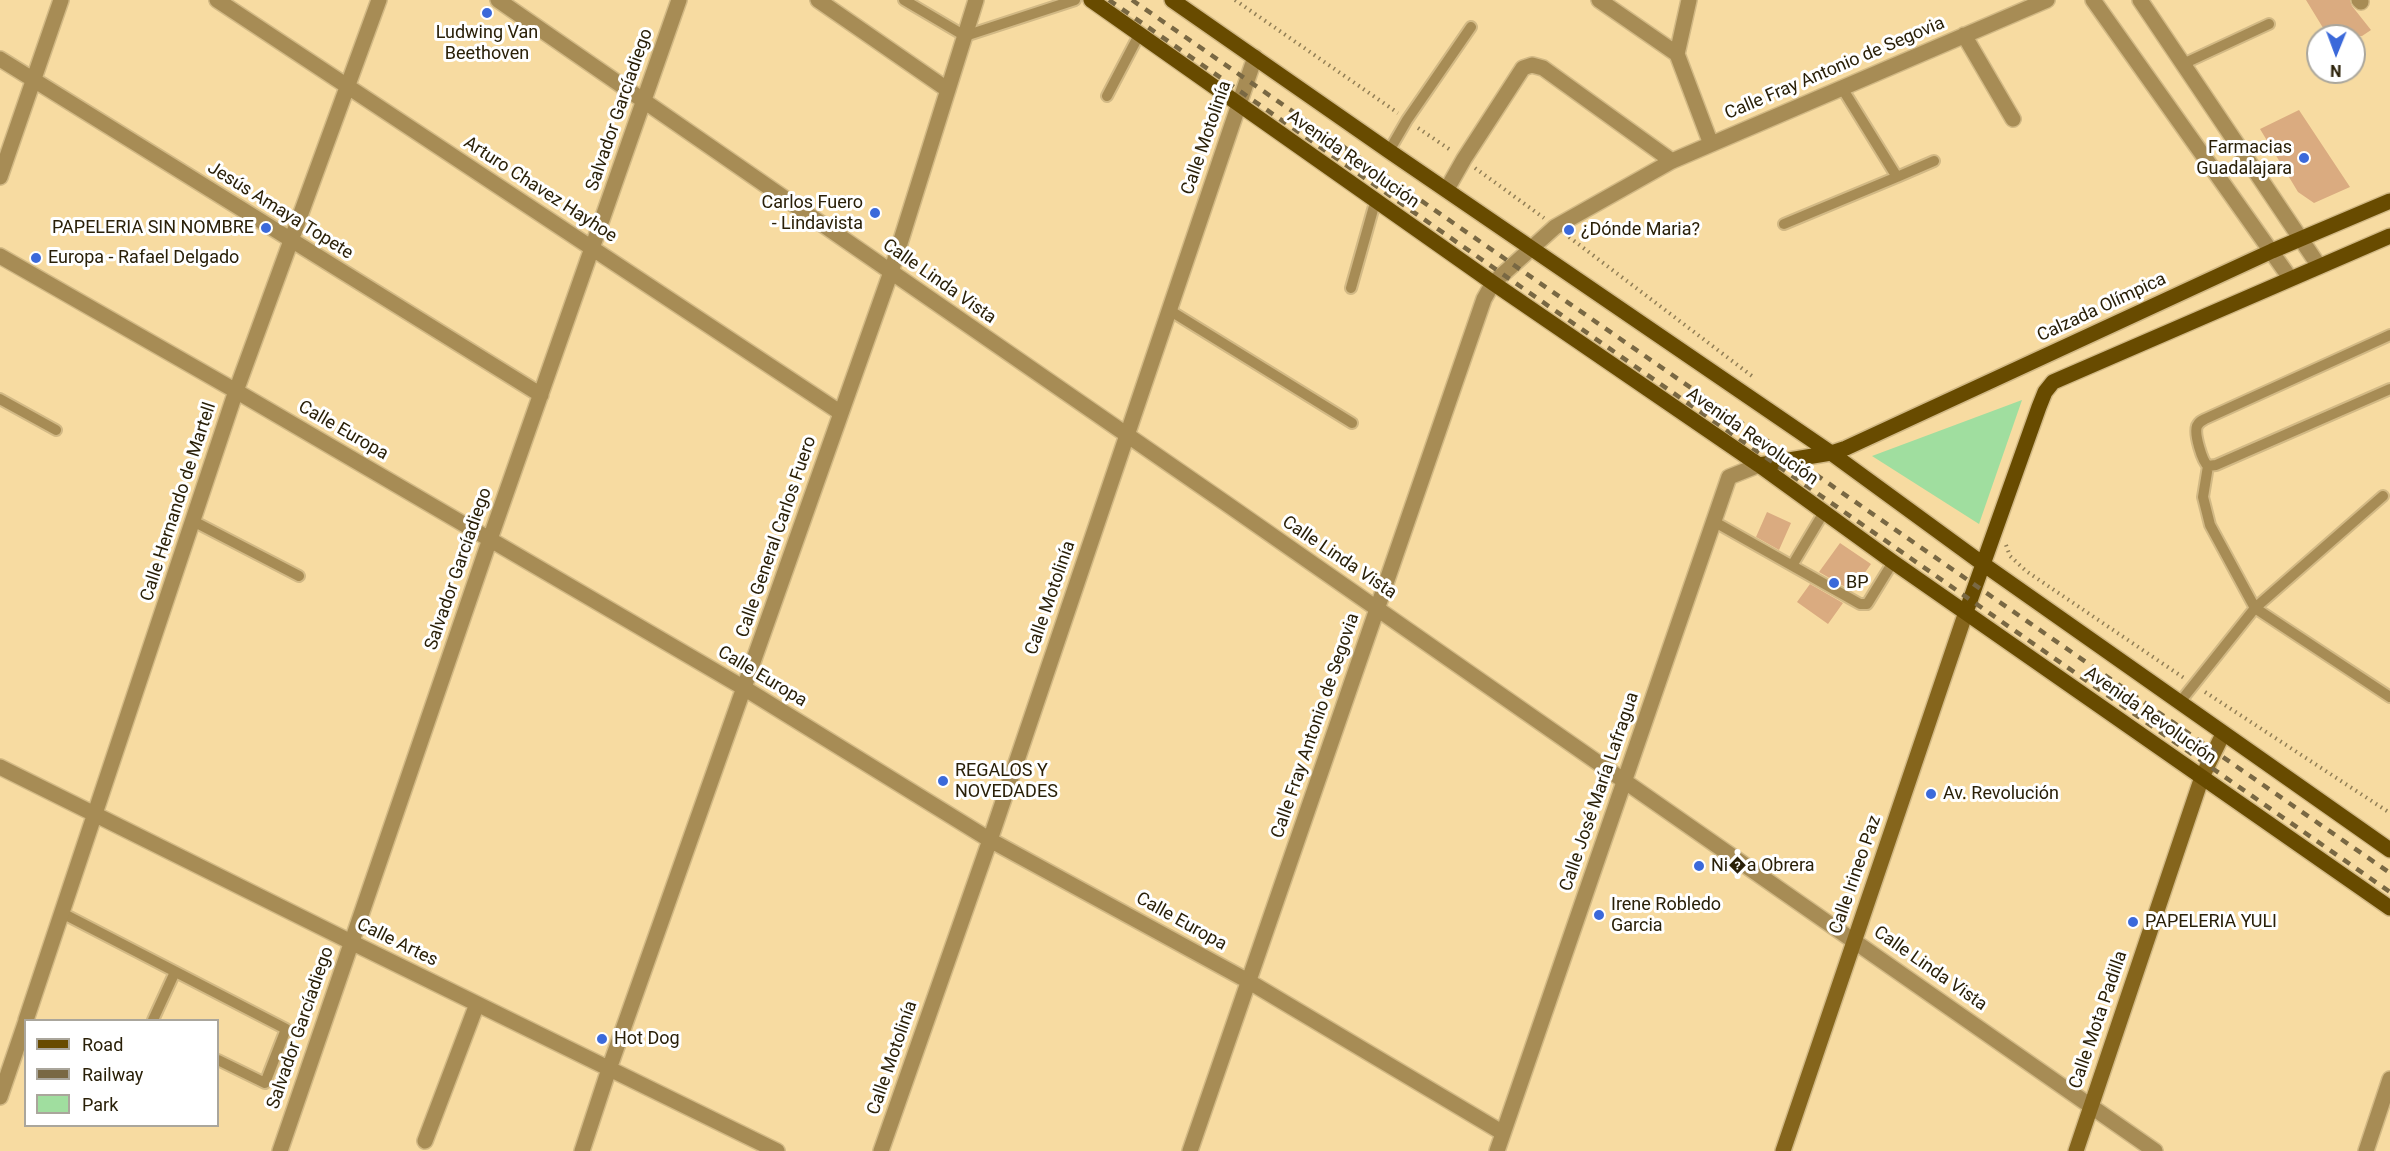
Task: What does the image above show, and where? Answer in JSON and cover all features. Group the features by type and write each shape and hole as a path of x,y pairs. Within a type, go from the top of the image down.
{"main road":[{"name":"Avenida Revolución","path":"1091,0 2390,908"},
{"name":"Avenida Revolución","path":"1172,0 1831,453 1983,564 2390,850"},
{"name":"Calzada Olímpica","path":"1759,465 1831,453 1846,448 2272,251 2390,201"},
{"path":"1966,612 2039,407 2045,392 2053,382 2390,236"}],"street":[{"path":"0,177 61,0"},
{"name":"Arturo Chavez Hayhoe","path":"217,0 841,413"},
{"name":"Calle Hernando de Martell","path":"27,1019 236,391 379,0"},
{"name":"Calle Linda Vista","path":"498,0 1377,607 1624,782 1855,940 2155,1151"},
{"name":"Salvador Garcíadiego","path":"280,1151 490,539 679,0"},
{"path":"818,0 948,90"},
{"name":"Calle General Carlos Fuero","path":"582,1151 891,272 976,0"},
{"path":"1599,0 1677,54"},
{"path":"1689,0 1677,54 1711,144"},
{"name":"Calle Fray Antonio de Segovia","path":"1190,1151 1484,299 1493,283 1555,227 1672,161 2047,0"},
{"path":"2093,0 2290,278"},
{"path":"2140,0 2319,266"},
{"path":"1964,35 2013,119"},
{"name":"Calle Motolinía","path":"881,1151 990,840 1255,57"},
{"name":"Jesús Amaya Topete","path":"0,59 541,395"},
{"path":"1447,189 1522,68 1532,65 1543,68 1672,161"},
{"name":"Calle Europa","path":"0,256 744,688 990,840 1248,981 1503,1133"},
{"name":"Calle José María Lafragua","path":"1497,1151 1729,477 1759,465"},
{"name":"Calle Irineo Paz","path":"1783,1151 1966,612"},
{"name":"Calle Mota Padilla","path":"2076,1151 2202,777 2223,734"},
{"name":"Calle Artes","path":"0,766 351,942 777,1151"},
{"path":"426,1141 477,1004"},
{"name":"Calle Hernando de Martell","path":"0,1097 24,1027"},
{"path":"2366,1151 2390,1078"}],"lane":[{"path":"904,0 965,36 1075,0"},
{"path":"2183,64 2269,24"},
{"path":"1389,151 1407,120 1471,27"},
{"path":"1107,96 1140,33"},
{"path":"1842,87 1896,177"},
{"path":"1784,224 1934,160"},
{"path":"1351,288 1376,199"},
{"path":"1169,310 1352,423"},
{"path":"2390,334 2200,422 2196,431 2202,459 2208,466 2203,497 2210,525 2255,608 2390,697"},
{"path":"2208,466 2216,465 2390,389"},
{"path":"0,399 56,430"},
{"path":"2180,702 2255,608 2383,496"},
{"path":"1793,564 1824,512"},
{"path":"193,521 299,576"},
{"path":"1713,521 1863,604 1869,601 1893,562"},
{"path":"62,913 286,1029 265,1083 219,1060"},
{"path":"153,1019 175,972"}],"path":[{"path":"1555,227 1752,377"}],"green space":[{"path":"2022,400 1979,524 1872,456"}],"building":[{"path":"2306,0 2350,0 2352,6 2371,30 2366,33 2366,24 2321,24"},
{"name":"Farmacias Guadalajara","path":"2299,110 2350,187 2314,203 2298,192 2260,129"},
{"path":"1767,512 1791,523 1779,550 1756,537"},
{"path":"1840,543 1871,564 1852,591 1819,572"},
{"path":"1810,584 1843,603 1828,624 1797,602"}],"railway":[{"path":"1109,0 2390,892"},
{"path":"1132,0 2390,873"}],"place":[{"name":"Ludwing Van Beethoven","path":"487,13"},
{"name":"Farmacias Guadalajara","path":"2304,158"},
{"name":"Carlos Fuero - Lindavista","path":"875,213"},
{"name":"PAPELERIA SIN NOMBRE","path":"266,228"},
{"name":"¿Dónde Maria?","path":"1569,230"},
{"name":"Europa - Rafael Delgado","path":"36,258"},
{"name":"BP","path":"1834,583"},
{"name":"REGALOS Y NOVEDADES","path":"943,781"},
{"name":"Av. Revolución","path":"1931,794"},
{"name":"Ni�a Obrera","path":"1699,866"},
{"name":"Irene Robledo Garcia","path":"1599,915"},
{"name":"PAPELERIA YULI","path":"2133,922"},
{"name":"Hot Dog","path":"602,1039"}]}
